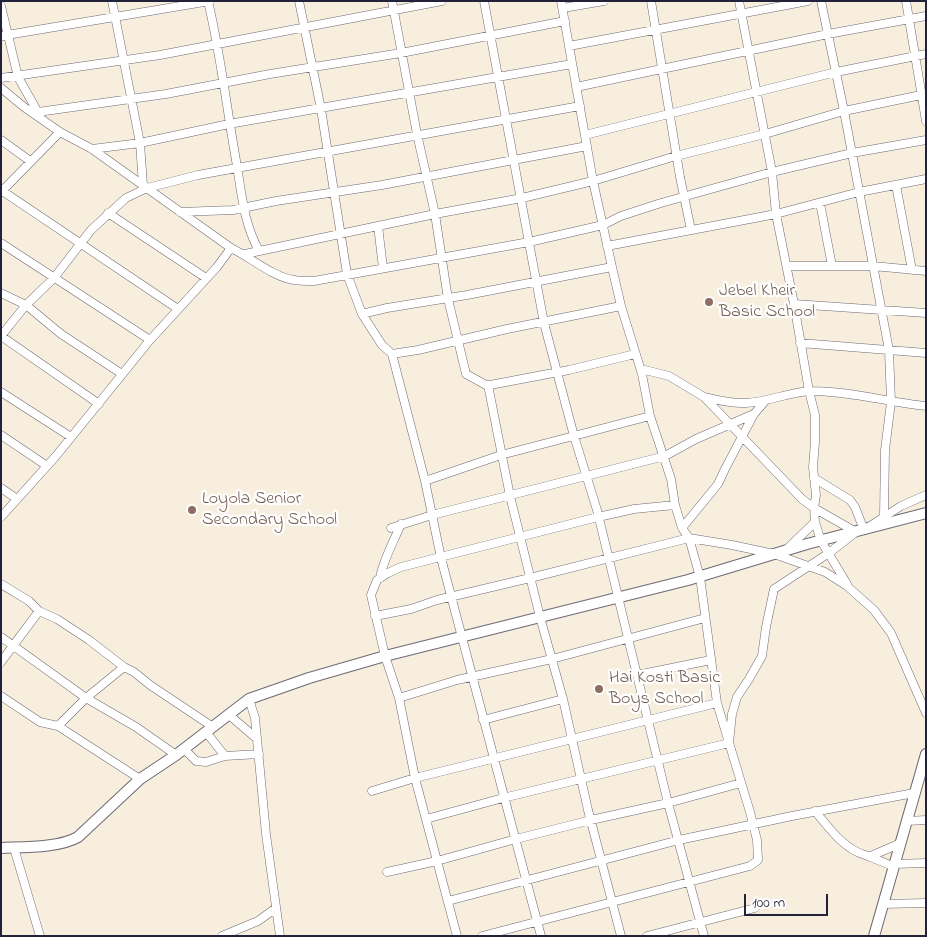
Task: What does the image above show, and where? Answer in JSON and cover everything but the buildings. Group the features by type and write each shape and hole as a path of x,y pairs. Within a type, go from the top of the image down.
{"main road":[{"path":"1,848 70,841 87,829 140,779 180,752 249,698 385,656 700,577 822,540 926,513"},
{"path":"874,936 914,793 923,776 926,754"}],"street":[{"path":"112,1 140,143 145,186"},
{"path":"4,35 209,1 218,44 243,208 250,234 259,251"},
{"path":"299,1 321,108 347,274 362,314 382,345 392,354 425,481 441,558 541,936"},
{"path":"392,1 417,134 435,214 448,299 466,374 488,385 557,373 636,354"},
{"path":"1,78 123,61 394,12 442,1"},
{"path":"484,1 544,322 574,436 598,517 668,803 691,881 704,936"},
{"path":"482,936 754,864 759,856 742,782 717,703 700,577 689,538 682,528 675,505 665,456 650,416 641,370 621,306 593,181 562,5 604,1"},
{"path":"651,1 683,197 691,230"},
{"path":"739,1 772,172 776,214 815,415 816,442 813,467 816,522 822,540 848,586"},
{"path":"569,46 808,1"},
{"path":"821,1 852,153 888,350 891,402 885,450 884,516"},
{"path":"906,1 926,121"},
{"path":"1,6 4,35 18,77 43,120"},
{"path":"576,87 828,34 926,16"},
{"path":"38,112 132,99 401,53 490,34 565,21"},
{"path":"585,135 836,72 926,54"},
{"path":"92,149 140,143 229,124 572,64"},
{"path":"1,88 24,107 60,132 92,149 231,248 245,254 281,276 293,280 314,281 529,242 603,225 621,216 772,172 852,153 926,140"},
{"path":"245,254 435,214 522,198 593,181 676,156 844,112 923,94"},
{"path":"99,404 1,336 26,305 54,278 91,230 126,198 145,186 417,134 580,106"},
{"path":"60,132 2,191 178,309"},
{"path":"1,140 30,161"},
{"path":"180,212 243,208 276,201 335,193 587,146"},
{"path":"607,246 776,214 859,192 926,179"},
{"path":"896,185 912,270"},
{"path":"820,203 832,266"},
{"path":"108,213 206,278"},
{"path":"378,226 383,268"},
{"path":"1,243 150,340"},
{"path":"1,517 47,466 150,340 217,267 231,248"},
{"path":"787,266 873,266 926,271"},
{"path":"362,314 612,267"},
{"path":"1,293 26,305 61,334 122,374"},
{"path":"794,304 926,313"},
{"path":"392,354 621,306"},
{"path":"800,343 926,353"},
{"path":"641,370 669,376 704,397 802,499 814,508 860,531"},
{"path":"488,385 507,484 540,617 563,699 571,739 621,936"},
{"path":"704,397 734,403 746,403 809,391 845,393 891,402 926,406"},
{"path":"1,392 70,437"},
{"path":"682,528 718,484 754,414 766,400"},
{"path":"391,528 432,515 665,456 696,439 754,414"},
{"path":"425,481 501,454 650,416"},
{"path":"1,435 47,466"},
{"path":"814,478 850,500 855,507 860,531"},
{"path":"507,484 525,492"},
{"path":"1,488 17,499"},
{"path":"729,742 732,714 737,697 750,679 762,656 774,589 884,516 926,495"},
{"path":"457,936 415,778 399,698 385,656 375,616 371,595 373,587 380,578 401,567 598,517 675,505"},
{"path":"785,551 816,522"},
{"path":"380,578 382,566 402,524"},
{"path":"375,616 411,609 452,596 689,538 774,554 825,572 848,586 874,610 891,633 926,713"},
{"path":"1,584 29,601 39,611 67,625 124,667 134,672 209,729 225,756"},
{"path":"1,662 39,611"},
{"path":"399,698 472,676 552,659 705,618"},
{"path":"1,637 86,698 196,761 206,762 225,756 258,754"},
{"path":"637,675 711,660"},
{"path":"58,726 86,698 124,667"},
{"path":"1,696 40,722 58,726 140,779"},
{"path":"249,698 255,718 266,834 280,936"},
{"path":"483,720 563,699"},
{"path":"372,791 415,778 717,703"},
{"path":"228,714 256,738"},
{"path":"426,819 729,742"},
{"path":"388,872 437,861 591,820 668,803 742,782"},
{"path":"448,901 679,840 815,811 914,793"},
{"path":"815,811 833,833 848,846 865,855 894,865 926,863"},
{"path":"907,821 926,820"},
{"path":"871,856 901,843"},
{"path":"14,848 40,936"},
{"path":"883,904 926,903"},
{"path":"222,936 258,921 276,908"},
{"path":"647,936 755,908"}],"place":[{"name":"Jebel Kheir Basic School","path":"709,302"},
{"name":"Loyola Senior Secondary School","path":"192,510"},
{"name":"Hai Kosti Basic Boys School","path":"599,689"}]}
